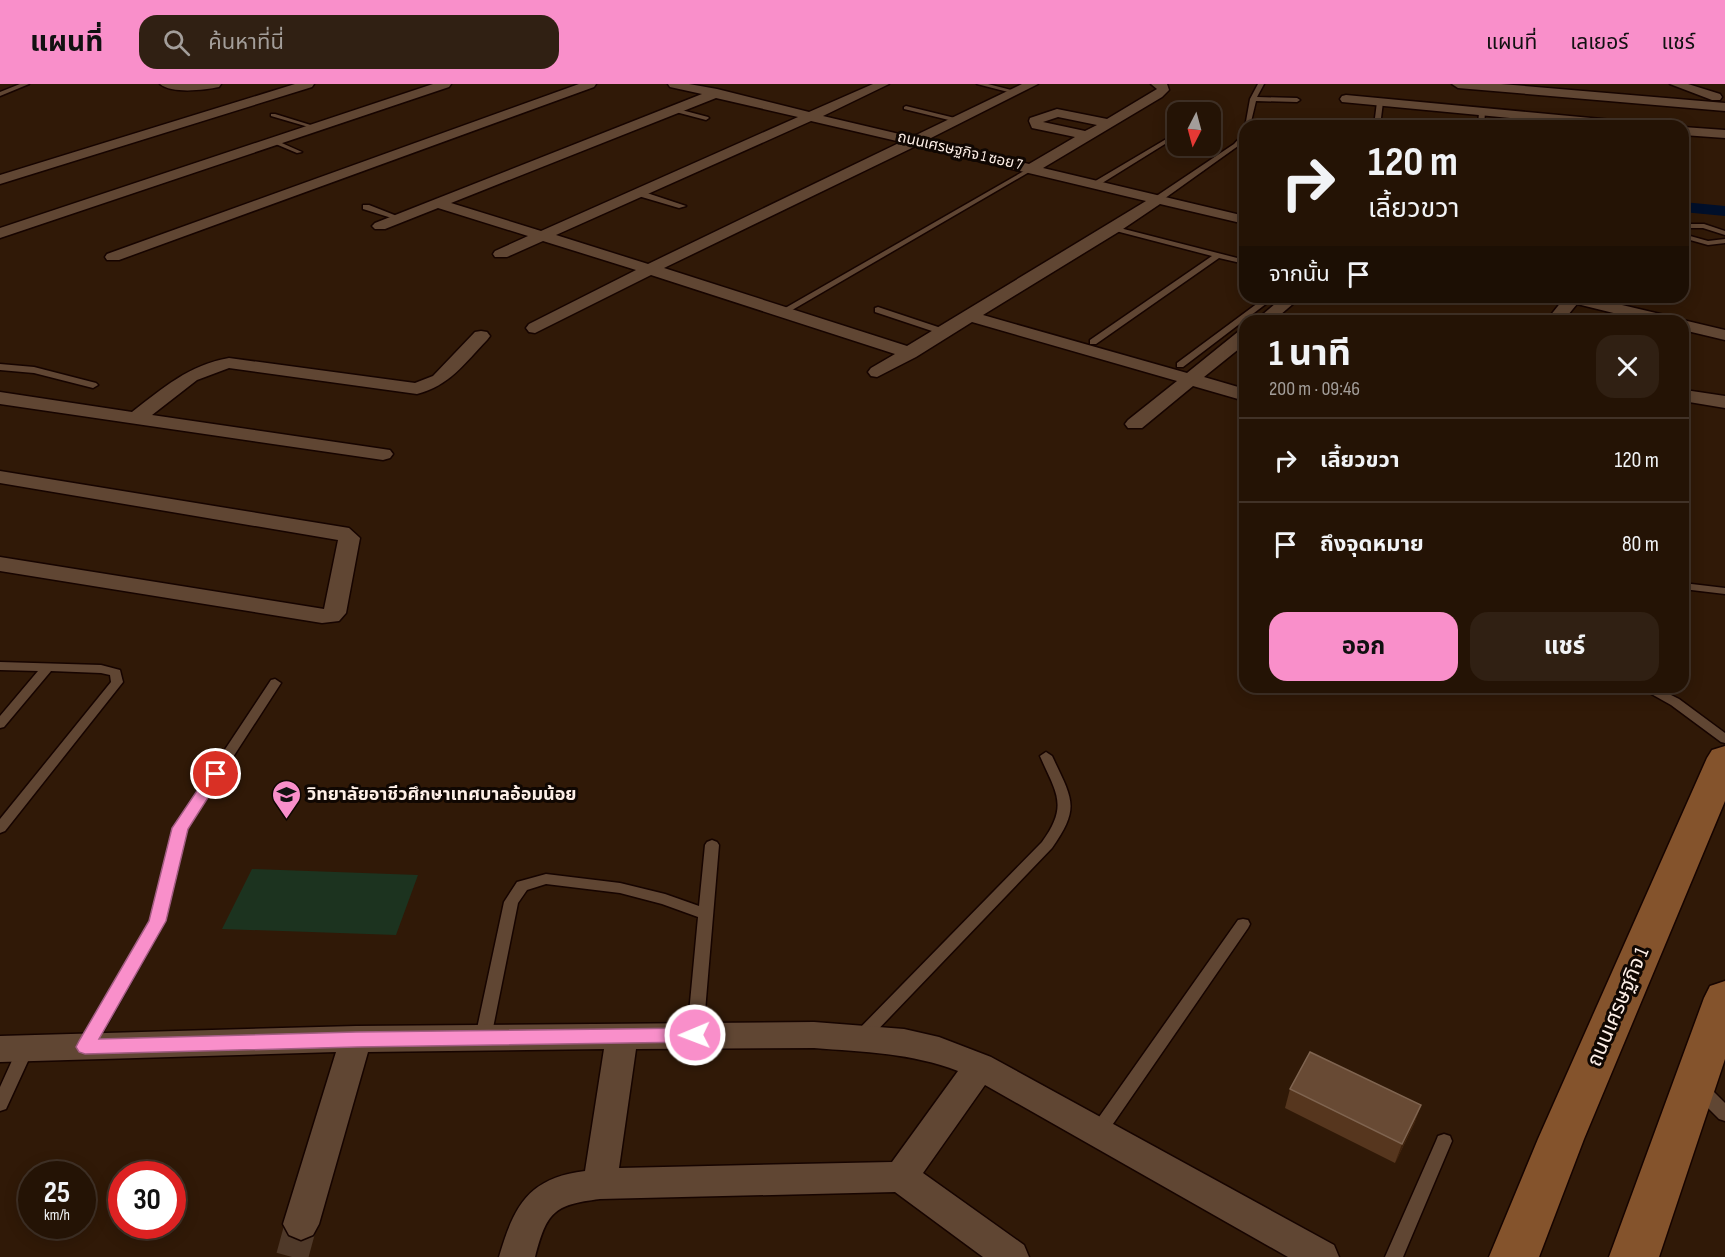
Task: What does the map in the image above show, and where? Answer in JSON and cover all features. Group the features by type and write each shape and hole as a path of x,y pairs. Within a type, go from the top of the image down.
{"main road":[{"name":"ถนนเศรษฐกิจ 1","path":"1514,1257 1561,1139 1725,758"},
{"path":"1634,1257 1725,998"}],"street":[{"path":"166,84 198,87 215,84"},
{"path":"0,180 308,84"},
{"path":"0,233 445,84"},
{"path":"113,257 590,84"},
{"name":"ถนนเศรษฐกิจ 1 ซอย 7","path":"674,84 1239,219"},
{"path":"380,226 738,84"},
{"path":"501,254 883,84"},
{"path":"535,328 650,269 1032,84"},
{"path":"1033,168 1158,94 1163,90 1162,86 1157,84"},
{"path":"1370,84 1374,102"},
{"path":"1458,84 1558,88 1724,105"},
{"path":"1676,84 1724,105"},
{"path":"1659,87 1724,105"},
{"path":"1346,99 1547,120"},
{"path":"1088,136 1034,123 1043,117 1057,113 1109,123"},
{"path":"1689,132 1725,135"},
{"path":"877,372 1115,228 1158,199"},
{"path":"436,203 784,310 910,352"},
{"path":"1270,315 1286,303"},
{"path":"1559,315 1568,303"},
{"path":"1593,303 1642,315"},
{"path":"969,316 1185,373 1239,393"},
{"path":"1689,326 1725,335"},
{"path":"136,418 197,371 212,365 243,364 417,389 439,380 482,336"},
{"path":"1135,424 1185,373 1239,339"},
{"path":"1689,397 1725,402"},
{"path":"0,398 383,454"},
{"path":"0,477 342,532 349,538 335,613 331,616 0,564"},
{"path":"13,1048 356,1039 695,1035 861,1037 904,1042 939,1050 980,1066 1322,1257"},
{"path":"600,1184 622,1037"},
{"path":"301,1224 356,1039"},
{"path":"901,1177 980,1066"},
{"path":"517,1257 526,1221 549,1195 568,1187 600,1184 901,1177 1011,1257"}],"lane":[{"path":"0,94 26,84"},
{"path":"980,84 1016,92"},
{"path":"1248,120 1253,99 1261,84"},
{"path":"1253,99 1297,100"},
{"path":"1374,102 1376,120"},
{"path":"906,108 957,120"},
{"path":"674,110 706,118"},
{"path":"1481,120 1482,112"},
{"path":"273,115 314,127"},
{"path":"273,141 299,152"},
{"path":"1096,183 1167,141"},
{"path":"1158,199 1239,141"},
{"path":"784,310 1033,168"},
{"path":"638,193 682,206"},
{"path":"366,207 398,218"},
{"path":"1689,226 1704,226 1725,233"},
{"path":"1115,228 1239,260"},
{"path":"1689,238 1708,243 1725,242"},
{"path":"1093,342 1218,255"},
{"path":"1251,315 1264,303"},
{"path":"878,310 944,332"},
{"path":"1185,373 1239,325"},
{"path":"0,367 34,370 93,385"},
{"path":"1689,587 1725,591"},
{"path":"0,666 101,669 116,673 117,682 0,828"},
{"path":"0,724 48,667"},
{"path":"85,1047 158,921 180,828 275,683"},
{"path":"1658,693 1675,702 1725,739"},
{"path":"861,1037 1047,845 1062,826 1067,811 1063,794 1046,756"},
{"path":"695,1035 712,845"},
{"path":"483,1038 511,902 522,886 546,879 620,888 665,899 706,914"},
{"path":"1098,1132 1243,924"},
{"path":"0,1104 13,1048"},
{"path":"1694,1083 1725,1114"},
{"path":"1394,1257 1444,1141"}],"green space":[{"path":"252,869 418,875 396,935 222,929"}],"building":[{"path":"1310,1052 1421,1105 1402,1144 1290,1089"}],"waterway":[{"path":"1689,208 1725,211"}],"tunnel":[{"path":"292,1257 301,1224"}],"place":[{"name":"วิทยาลัยอาชีวศึกษาเทศบาลอ้อมน้อย","path":"286,820"}],"route":[{"path":"216,774 180,828 158,921 85,1047 356,1039 695,1035"}]}
